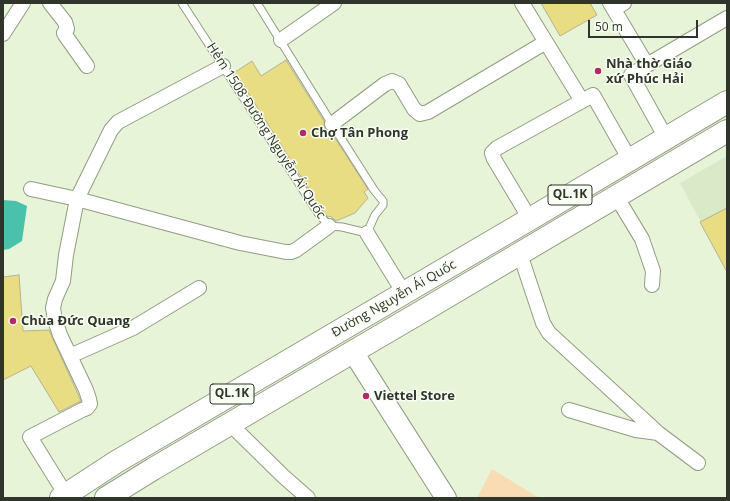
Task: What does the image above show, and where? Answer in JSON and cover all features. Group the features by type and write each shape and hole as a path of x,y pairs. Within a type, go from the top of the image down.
{"main road":[{"name":"Đường Nguyễn Ái Quốc","path":"63,496 116,462 530,220 727,102"},
{"name":"Đường Nguyễn Ái Quốc","path":"106,498 153,468 520,254 727,131"},
{"path":"404,293 417,314"},
{"path":"340,331 353,352"}],"street":[{"path":"3,34 23,3"},
{"path":"50,3 65,22 67,26 64,33 87,66"},
{"path":"281,40 334,3"},
{"path":"522,3 582,102"},
{"path":"616,5 647,65"},
{"path":"666,138 631,75 727,18"},
{"path":"332,124 385,84 392,81 399,84 414,109 420,114 428,112 546,42"},
{"path":"63,496 30,436 87,408 90,404 86,390 55,320 53,308 55,299 63,281 66,255 77,199 110,130 118,122 223,66"},
{"path":"530,220 494,159 492,153 497,148 593,95 630,160"},
{"path":"31,189 77,199 212,236 286,252 296,250 329,226"},
{"path":"616,196 642,239 653,271 652,285"},
{"path":"367,233 404,293"},
{"path":"520,254 543,323 549,333 658,433 698,463"},
{"path":"70,356 138,326 199,288"},
{"path":"353,352 446,498"},
{"path":"569,410 636,430 658,433"},
{"path":"230,424 283,476 308,498"}],"lane":[{"name":"Hẻm 1508 Đường Nguyễn Ái Quốc","path":"182,3 316,210 329,226 342,227 367,233"},
{"path":"257,3 374,190 383,200 383,205 375,215 367,233"}],"shaded area":[{"path":"727,156 727,271 680,183"},
{"path":"492,469 536,496 542,498 477,498"}],"water":[{"path":"3,200 16,201 27,206 22,241 9,249 3,250"}],"building":[{"path":"541,3 590,3 597,15 560,36"},
{"name":"Chợ Tân Phong","path":"286,60 324,121 325,129 331,132 368,189 364,192 368,198 355,213 336,221 330,216 328,217 322,210 235,72 252,61 261,76"},
{"path":"727,208 727,272 700,222"},
{"path":"19,275 23,331 49,330 81,401 59,412 31,366 3,380 3,277"}],"place":[{"name":"Nhà thờ Giáo xứ Phúc Hải","path":"598,71"},
{"name":"Chợ Tân Phong","path":"303,133"},
{"name":"Chùa Đức Quang","path":"13,321"},
{"name":"Viettel Store","path":"366,396"}]}
